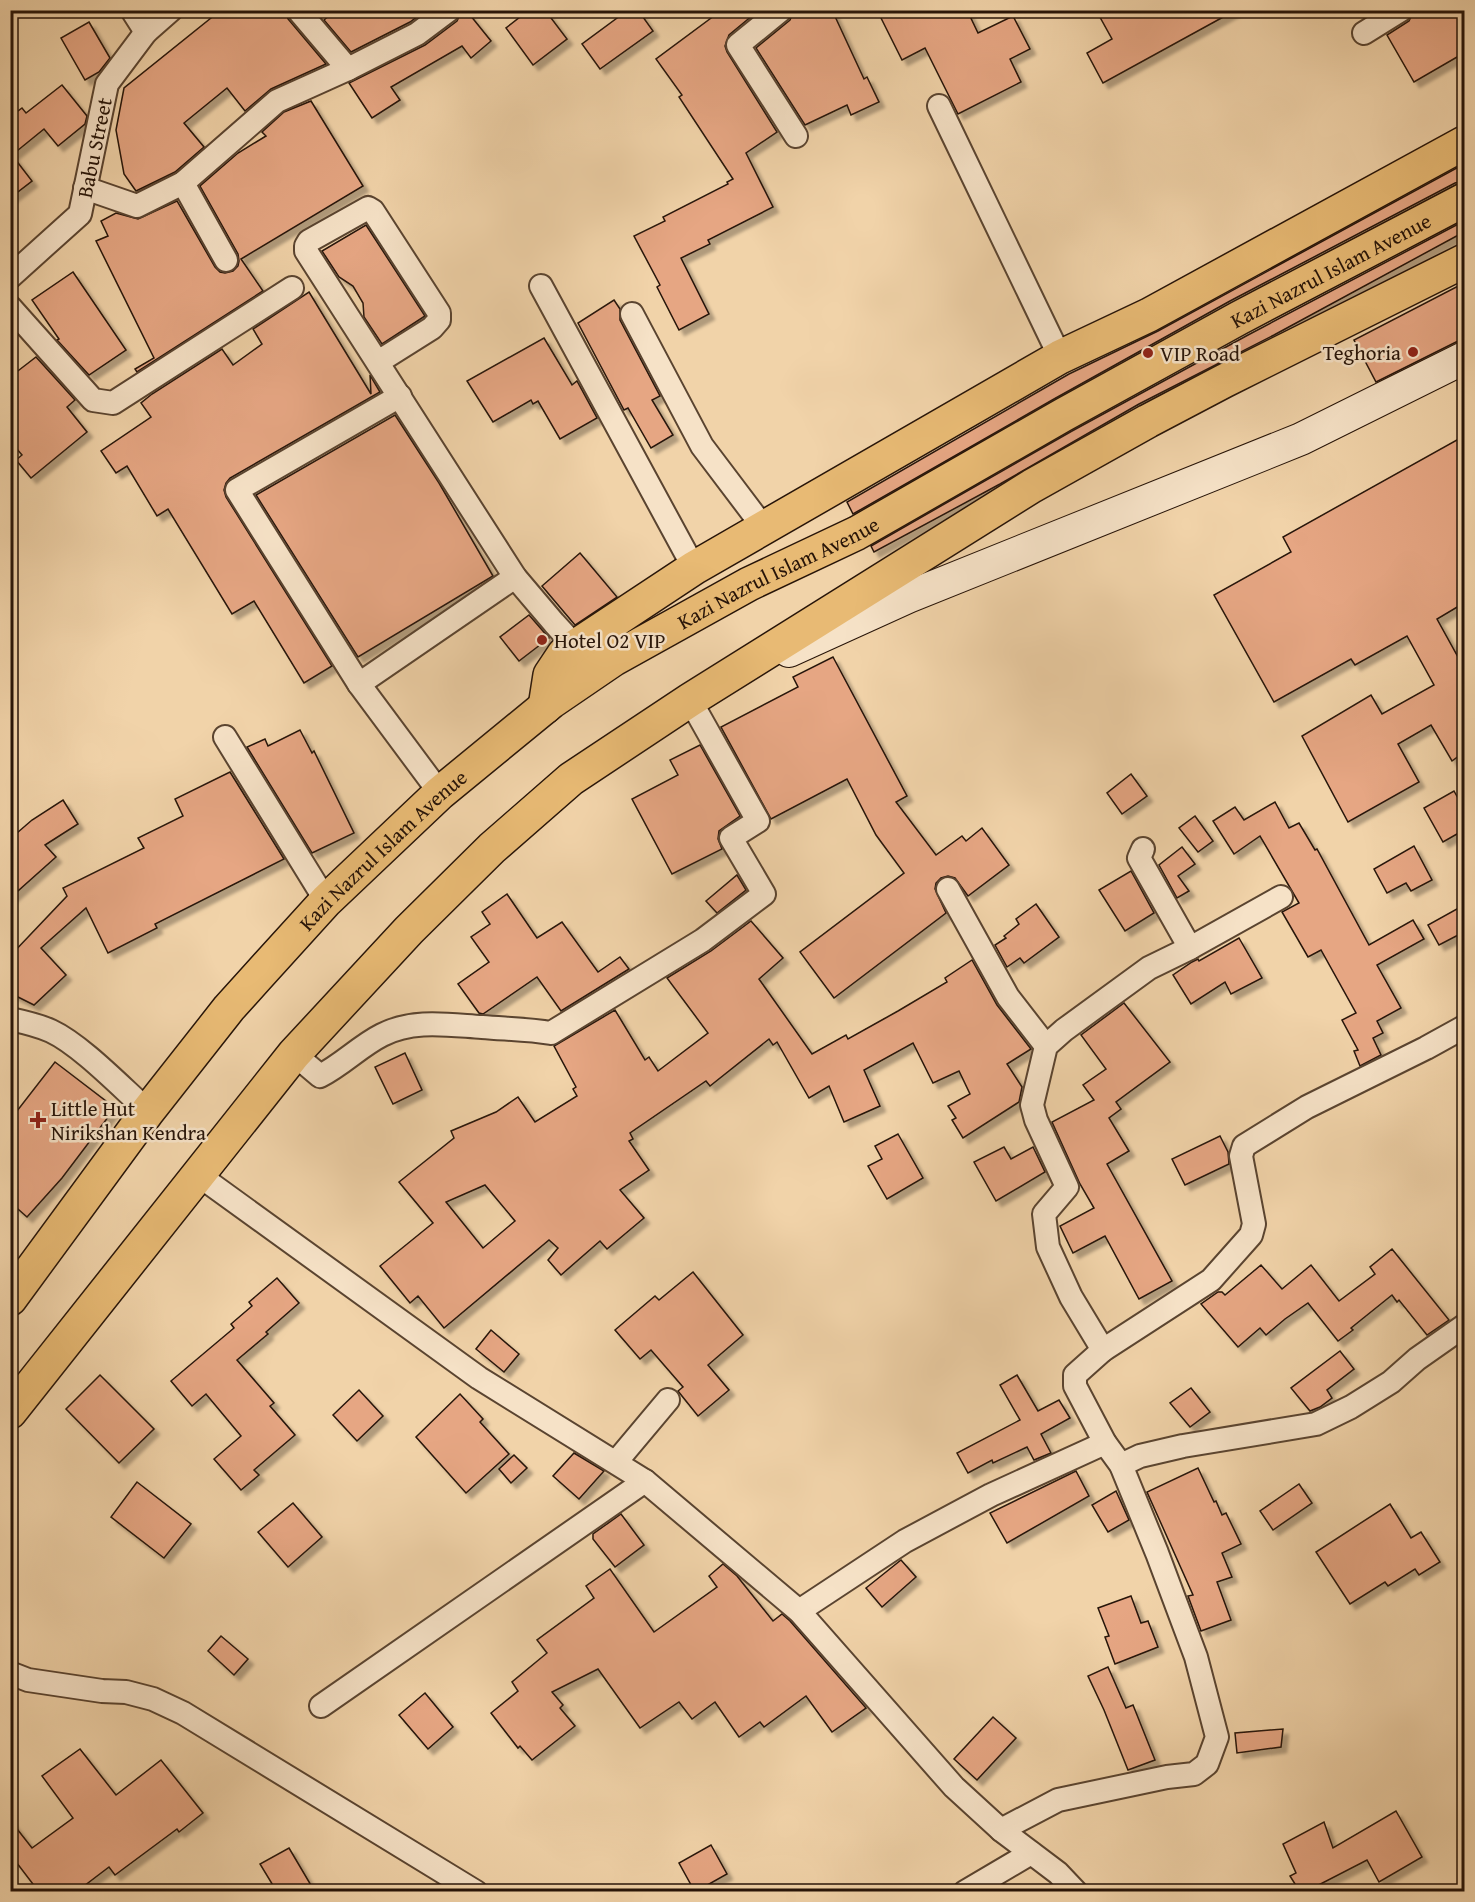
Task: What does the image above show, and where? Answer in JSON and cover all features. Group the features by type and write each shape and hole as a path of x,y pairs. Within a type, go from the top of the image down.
{"main road":[{"path":"545,707 550,675 564,654 694,568 1060,357 1149,315 1464,143"},
{"name":"Kazi Nazrul Islam Avenue","path":"10,1299 148,1111 229,1008 326,901 440,793 545,707 614,659 749,584 857,533 1239,318 1464,200"},
{"path":"10,1412 294,1054 409,930 492,848 571,779 701,692 1032,486 1224,381 1464,261"},
{"path":"1063,415 1087,455"}],"street":[{"path":"132,10 146,32"},
{"name":"Babu Street","path":"10,277 80,214 107,84 146,32 171,10"},
{"path":"298,10 348,69"},
{"path":"85,188 137,206 183,183 277,101 417,34 449,10"},
{"path":"781,10 738,45 796,136"},
{"path":"1364,33 1401,10"},
{"path":"939,105 1060,357"},
{"path":"183,183 226,260"},
{"path":"378,362 432,328 439,320 439,313 374,211 368,208 309,241 306,251 515,577 576,646"},
{"path":"541,286 694,568"},
{"path":"10,307 93,400 113,403 292,288"},
{"path":"632,314 702,446 764,528"},
{"path":"294,1054 320,1076 370,1041 408,1026 429,1024 551,1032 703,940 764,894 731,838 758,821 701,692 908,597 1301,439 1464,358"},
{"path":"400,396 237,490 359,684 440,793"},
{"path":"359,684 515,577"},
{"path":"225,737 326,901"},
{"path":"1143,849 1139,858 1190,948"},
{"path":"948,889 1008,996 1046,1046"},
{"path":"1103,1350 1071,1298 1048,1247 1044,1214 1067,1187 1036,1120 1032,1105 1046,1046 1064,1030 1149,968 1190,948 1281,897"},
{"path":"10,1019 52,1032 82,1053 148,1111"},
{"path":"1001,1830 1058,1800 1167,1777 1194,1774 1207,1764 1217,1737 1196,1657 1157,1552 1121,1465 1105,1443 1075,1386 1075,1375 1103,1350 1211,1280 1251,1235 1254,1224 1241,1156 1244,1146 1306,1107 1464,1027"},
{"path":"197,1174 479,1378 645,1481 799,1611 954,1787 1001,1830 1058,1873 1076,1892"},
{"path":"1121,1465 1140,1456 1183,1446 1316,1424 1351,1407 1391,1382 1418,1359 1464,1326"},
{"path":"616,1462 668,1400"},
{"path":"799,1611 905,1541 991,1495 1105,1443"},
{"path":"321,1706 645,1481"},
{"path":"10,1673 28,1680 102,1691 126,1692 153,1699 183,1713 476,1892"},
{"path":"965,1892 1031,1853"}],"building":[{"path":"221,10 285,10 288,19 326,64 271,89 245,111 227,88 184,123 204,147 175,172 136,191 124,174 116,130 124,88"},
{"path":"336,10 426,10 410,22 351,52 324,20"},
{"path":"462,10 466,10 491,41 471,58 462,46 391,87 400,100 372,118 349,83 425,45 457,21"},
{"path":"529,10 545,10 567,39 533,65 506,28"},
{"path":"628,10 638,10 653,31 600,69 582,44"},
{"path":"722,10 759,10 729,35 725,46 777,132 746,153 773,207 708,240 710,244 681,258 709,314 679,330 657,287 660,285 634,236 665,221 663,217 728,184 727,182 733,179 679,97 682,95 656,59"},
{"path":"794,10 832,10 864,79 867,77 879,102 851,115 847,105 805,125 756,48 790,20"},
{"path":"877,10 967,10 978,33 1013,16 1030,49 1010,59 1021,82 958,114 925,48 902,60"},
{"path":"1096,10 1236,10 1103,83 1087,53 1112,39"},
{"path":"1414,10 1464,10 1464,53 1414,82 1387,35 1409,21"},
{"path":"89,22 110,58 99,72 85,80 61,38"},
{"path":"62,85 87,116 85,124 58,146 44,129 12,155 32,181 10,198 10,117 22,108 26,113"},
{"path":"311,101 363,186 241,259 263,291 137,372 135,369 154,358 96,241 108,236 101,221 116,213 138,219 177,201 215,267 220,272 233,271 238,266 238,254 200,186 238,153 266,136 262,132 284,112"},
{"path":"1464,164 1464,181 1455,183 1230,301 853,514 847,502 1069,374 1158,331"},
{"path":"1464,221 1464,232 1274,335 1139,404 1000,484 874,552 871,546 1072,431"},
{"path":"366,225 425,316 382,344 364,317 363,303 353,286 339,277 322,251"},
{"path":"73,272 126,350 89,375 57,340 59,339 32,300"},
{"name":"Teghoria","path":"1464,283 1464,340 1376,382 1354,340"},
{"path":"309,292 371,394 370,375 380,392 230,478 224,490 226,497 332,666 304,683 254,601 232,614 168,509 157,516 127,466 116,473 101,451 151,417 141,403 152,394 222,349 233,365 262,344 253,329"},
{"path":"614,300 620,309 620,320 660,396 652,400 673,435 651,448 628,408 624,410 578,323"},
{"path":"544,338 572,385 577,381 597,418 560,439 538,401 533,404 531,400 493,422 467,381"},
{"path":"36,357 75,400 67,407 87,432 31,478 16,460 22,455 10,441 10,377"},
{"path":"395,415 439,483 493,576 358,657 256,495"},
{"path":"1464,436 1464,603 1437,619 1464,668 1464,752 1452,761 1431,725 1398,744 1419,782 1348,822 1302,736 1371,695 1382,714 1434,685 1407,636 1355,665 1351,659 1274,702 1214,595 1291,552 1283,537"},
{"path":"580,553 617,597 575,625 542,586"},
{"path":"529,615 549,638 519,661 500,637"},
{"path":"833,657 907,796 896,802 936,855 962,836 966,841 982,828 1009,865 968,896 955,878 948,876 941,878 936,883 935,889 946,913 834,998 800,952 904,873 876,835 847,779 771,819 721,727 798,687 793,677"},
{"path":"300,730 312,753 314,751 354,833 312,853 247,747 265,739 268,746"},
{"path":"700,745 740,816 719,831 718,839 722,849 672,874 632,799 678,775 670,760"},
{"path":"230,772 284,859 155,924 157,928 108,953 86,908 41,948 66,975 34,1005 10,993 10,956 67,896 63,888 144,848 138,838 183,816 175,799"},
{"path":"1131,774 1147,796 1122,814 1107,793"},
{"path":"1454,791 1464,809 1464,830 1443,842 1424,808"},
{"path":"63,800 78,824 45,845 56,857 10,898 10,839 32,820"},
{"path":"1275,802 1289,828 1299,823 1315,850 1317,849 1369,945 1413,920 1424,939 1377,965 1401,1008 1377,1021 1383,1033 1373,1038 1381,1055 1360,1066 1354,1051 1358,1050 1342,1020 1356,1013 1321,950 1308,957 1282,912 1299,903 1260,836 1234,854 1213,821 1235,807 1244,820"},
{"path":"1195,816 1213,841 1198,852 1179,828"},
{"path":"1414,846 1432,880 1411,891 1406,883 1387,893 1374,869"},
{"path":"1182,847 1195,864 1178,876 1189,891 1177,898 1159,865"},
{"path":"1131,871 1154,913 1125,931 1099,890"},
{"path":"737,875 746,890 717,913 706,901"},
{"path":"507,894 537,938 562,922 598,972 620,957 629,969 561,1011 537,977 483,1014 479,1013 458,984 489,962 471,937 490,924 482,912"},
{"path":"1036,904 1059,937 1024,963 1020,958 1007,967 995,945 1006,938 1004,936 1019,924 1016,919"},
{"path":"1464,905 1464,932 1439,945 1428,925"},
{"path":"751,921 783,958 759,979 812,1054 846,1035 848,1039 898,1011 947,982 945,978 972,960 997,1005 1031,1049 1007,1064 1022,1087 1019,1102 963,1138 952,1120 956,1118 948,1106 970,1094 959,1071 933,1083 913,1043 864,1070 880,1106 844,1122 829,1086 809,1098 777,1042 773,1045 769,1039 710,1086 706,1081 630,1133 633,1139 629,1141 649,1170 620,1190 644,1218 607,1249 600,1241 561,1275 548,1260 558,1248 549,1240 444,1328 418,1296 410,1303 380,1266 433,1223 399,1182 454,1138 451,1131 496,1112 518,1097 535,1122 577,1096 573,1089 576,1087 554,1046 615,1010 645,1060 649,1057 658,1071 708,1033 667,978 711,951","holes":["485,1185 515,1221 483,1248 446,1202"]},
{"path":"1239,938 1262,978 1231,994 1225,982 1191,1004 1173,975 1192,962 1198,959 1199,961"},
{"path":"1124,1003 1170,1062 1116,1102 1121,1109 1109,1118 1129,1151 1107,1164 1172,1281 1139,1299 1105,1236 1073,1253 1060,1226 1094,1208 1080,1184 1052,1122 1094,1100 1083,1085 1106,1069 1081,1035"},
{"path":"405,1053 422,1090 393,1104 375,1067"},
{"path":"55,1062 115,1108 62,1178 27,1217 10,1202 10,1120"},
{"path":"898,1134 923,1178 887,1199 868,1166 882,1159 875,1146"},
{"path":"1220,1136 1228,1152 1229,1164 1185,1185 1172,1159"},
{"path":"1004,1147 1011,1159 1033,1147 1045,1172 996,1201 974,1162"},
{"path":"1392,1249 1449,1320 1427,1335 1399,1300 1397,1302 1392,1295 1338,1341 1308,1303 1266,1335 1260,1328 1238,1347 1201,1304 1218,1292 1225,1295 1261,1265 1282,1289 1311,1265 1339,1301 1375,1274 1370,1267"},
{"path":"693,1272 743,1335 708,1365 729,1390 698,1416 678,1391 683,1387 651,1350 640,1359 615,1330 655,1296 659,1300"},
{"path":"277,1278 299,1303 266,1332 268,1334 237,1360 274,1403 270,1406 295,1435 254,1470 259,1475 241,1490 214,1459 241,1436 206,1394 192,1406 171,1381 234,1328 231,1324 252,1306 249,1302"},
{"path":"491,1330 519,1354 504,1372 476,1349"},
{"path":"1340,1351 1354,1369 1327,1390 1332,1398 1310,1411 1291,1388"},
{"path":"100,1375 154,1429 119,1463 66,1409"},
{"path":"1017,1375 1038,1411 1059,1400 1070,1418 1041,1434 1051,1453 1034,1460 1027,1447 993,1463 992,1460 968,1473 957,1453 1020,1420 1000,1385"},
{"path":"1191,1388 1210,1412 1190,1427 1170,1403"},
{"path":"359,1390 383,1416 357,1441 333,1415"},
{"path":"460,1394 483,1419 480,1422 509,1454 466,1493 416,1437"},
{"path":"574,1453 604,1471 579,1499 553,1476"},
{"path":"514,1455 527,1468 511,1483 499,1469"},
{"path":"1198,1468 1214,1502 1216,1501 1222,1515 1226,1513 1241,1544 1222,1553 1232,1577 1217,1582 1231,1620 1201,1631 1188,1596 1193,1595 1147,1492"},
{"path":"1076,1471 1089,1496 1007,1543 990,1513"},
{"path":"137,1482 191,1524 164,1558 111,1517"},
{"path":"1299,1484 1312,1503 1273,1530 1260,1511"},
{"path":"1116,1491 1129,1520 1108,1532 1092,1505"},
{"path":"293,1503 322,1537 288,1567 258,1532"},
{"path":"1390,1504 1411,1538 1421,1532 1440,1562 1419,1575 1415,1569 1388,1586 1385,1582 1350,1604 1316,1552"},
{"path":"621,1514 644,1545 615,1567 593,1539 593,1534"},
{"path":"901,1560 916,1577 882,1607 866,1588"},
{"path":"723,1564 737,1576 773,1621 782,1614 790,1621 866,1708 832,1732 806,1696 764,1727 760,1722 739,1737 715,1702 692,1719 679,1702 640,1728 598,1669 552,1692 563,1705 560,1708 575,1726 532,1760 520,1746 518,1748 491,1713 518,1691 512,1682 547,1653 537,1640 594,1598 586,1586 610,1569 654,1632 717,1587 709,1576"},
{"path":"1131,1596 1141,1623 1148,1621 1158,1647 1115,1664 1105,1637 1109,1636 1098,1608"},
{"path":"221,1636 248,1659 234,1675 208,1651"},
{"path":"1108,1667 1126,1708 1133,1705 1155,1760 1128,1770 1088,1676"},
{"path":"425,1693 453,1727 428,1749 399,1715"},
{"path":"993,1717 1016,1738 977,1780 954,1759"},
{"path":"1283,1729 1281,1747 1237,1753 1235,1733"},
{"path":"80,1749 116,1795 161,1760 203,1813 179,1832 177,1829 115,1875 109,1867 76,1892 39,1892 10,1854 10,1820 32,1848 73,1818 42,1776"},
{"path":"1396,1811 1422,1857 1379,1882 1367,1860 1305,1892 1300,1892 1290,1876 1296,1873 1283,1844 1324,1822 1333,1848"},
{"path":"711,1845 727,1874 695,1892 679,1863"},
{"path":"289,1848 315,1892 277,1892 260,1864"}],"place":[{"name":"Teghoria","path":"1413,352"},
{"name":"VIP Road","path":"1148,353"},
{"name":"Hotel O2 VIP","path":"542,640"},
{"name":"Little Hut Nirikshan Kendra","path":"38,1120"}]}
